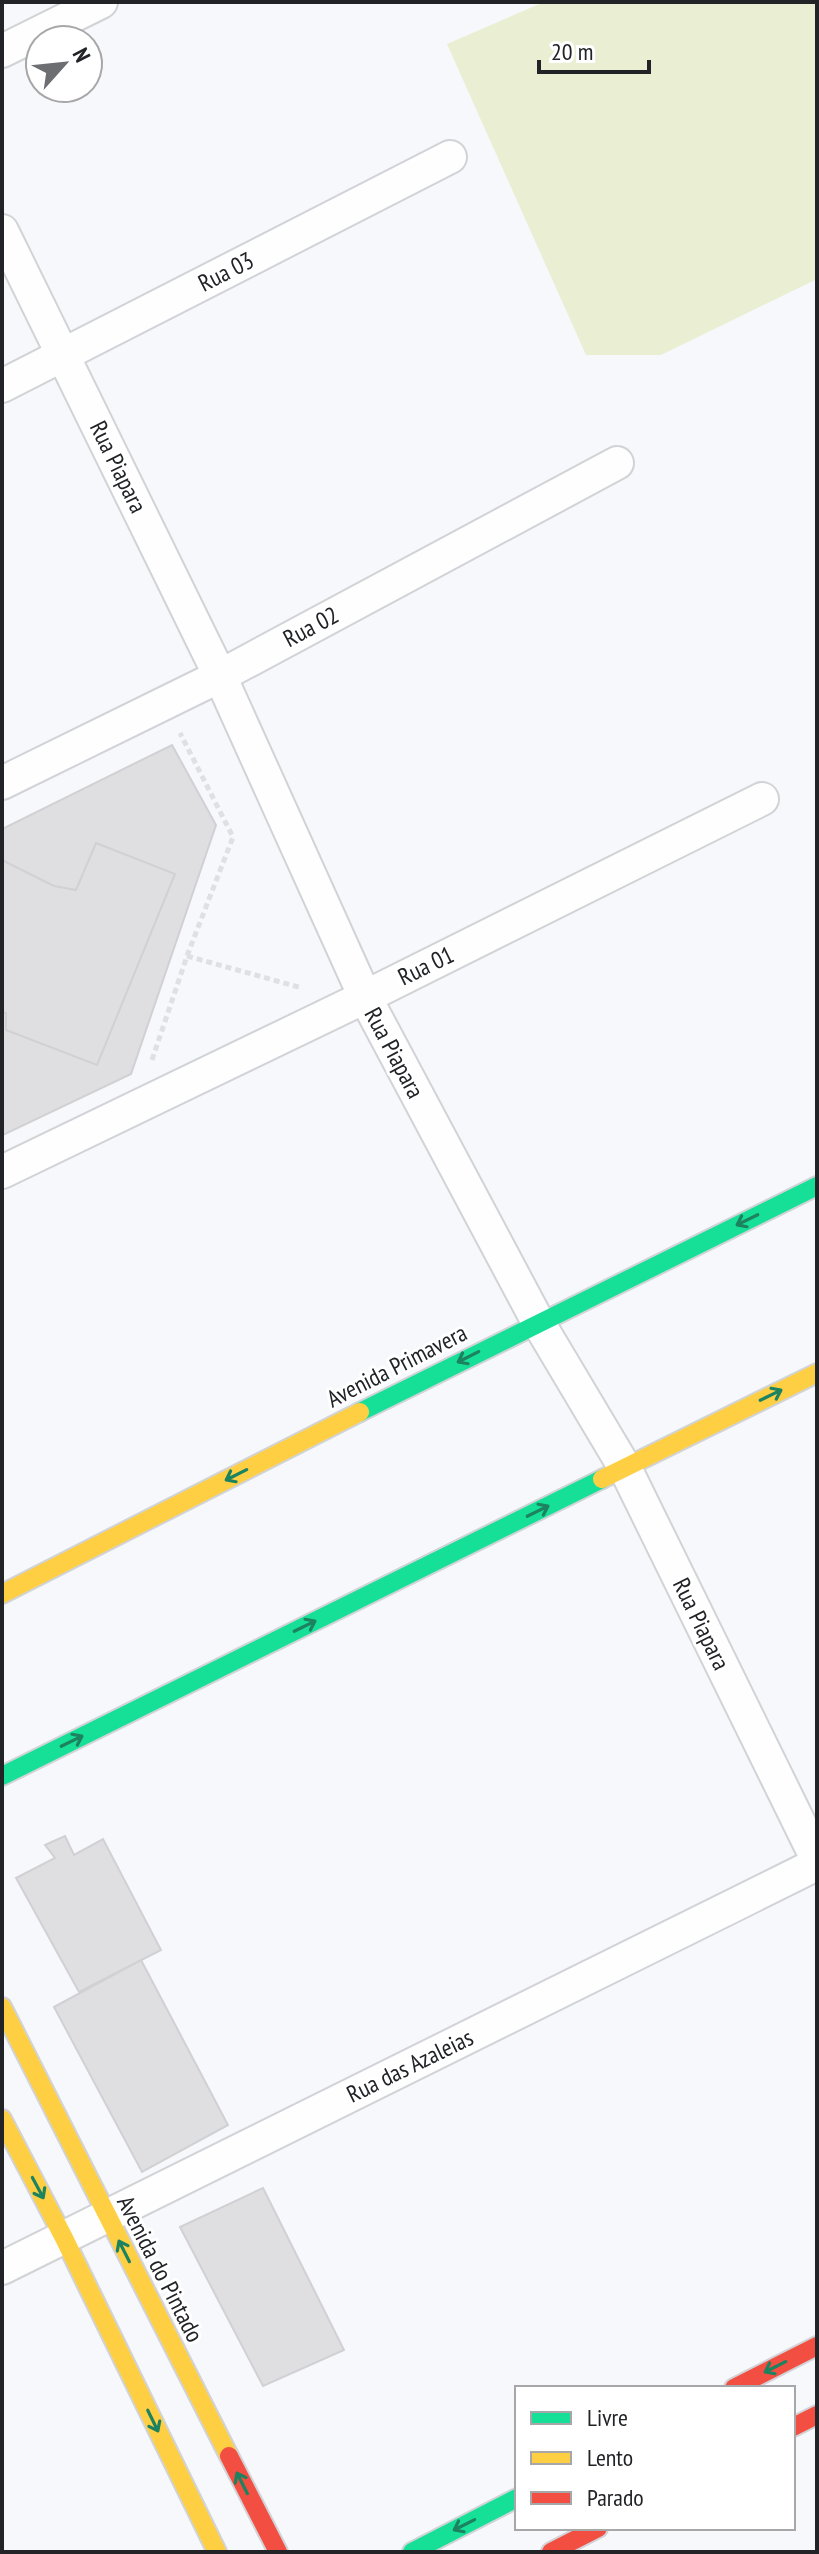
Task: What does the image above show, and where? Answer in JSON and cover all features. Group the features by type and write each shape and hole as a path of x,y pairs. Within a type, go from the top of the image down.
{"street":[{"path":"2,51 101,2"},
{"name":"Rua 03","path":"2,386 450,157"},
{"name":"Rua Piapara","path":"2,231 220,676 365,997 538,1322 625,1468 817,1862"},
{"name":"Rua 02","path":"2,783 220,676 617,463"},
{"name":"Rua 01","path":"2,1172 365,997 762,799"},
{"name":"Avenida Primavera","path":"2,1594 538,1322 817,1186"},
{"path":"2,1776 817,1373"},
{"name":"Rua das Azaleias","path":"2,2268 817,1862"},
{"name":"Avenida do Pintado","path":"2,2007 278,2552"},
{"path":"2,2119 64,2238 217,2552"},
{"path":"738,2386 817,2346"},
{"path":"795,2426 817,2415"},
{"path":"412,2552 515,2499"},
{"path":"551,2552 594,2530"}],"path":[{"path":"150,1066 187,956 233,837 179,729"},
{"path":"187,956 303,988"}],"green space":[{"path":"544,2 817,2 817,279 661,355 586,355 447,44"}],"building":[{"path":"172,745 216,825 131,1074 3,1135 2,829"},
{"path":"96,843 175,874 97,1065 6,1030 6,1013 2,1012 2,860 54,886 76,890"},
{"path":"65,1836 74,1855 103,1839 161,1950 79,1992 16,1878 55,1858 45,1845"},
{"path":"141,1960 228,2125 142,2172 54,2007"},
{"path":"263,2188 344,2350 263,2386 180,2227"}],"traffic: fast":[{"path":"360,1412 817,1186"},
{"path":"2,1776 602,1479"},
{"path":"412,2552 515,2499"}],"traffic: slow":[{"path":"602,1479 817,1373"},
{"path":"2,1594 360,1412"},
{"path":"2,2007 229,2456"},
{"path":"2,2119 64,2238 217,2552"}],"traffic: jam":[{"path":"738,2386 817,2346"},
{"path":"795,2426 817,2415"},
{"path":"229,2456 278,2552"},
{"path":"551,2552 594,2530"}]}
